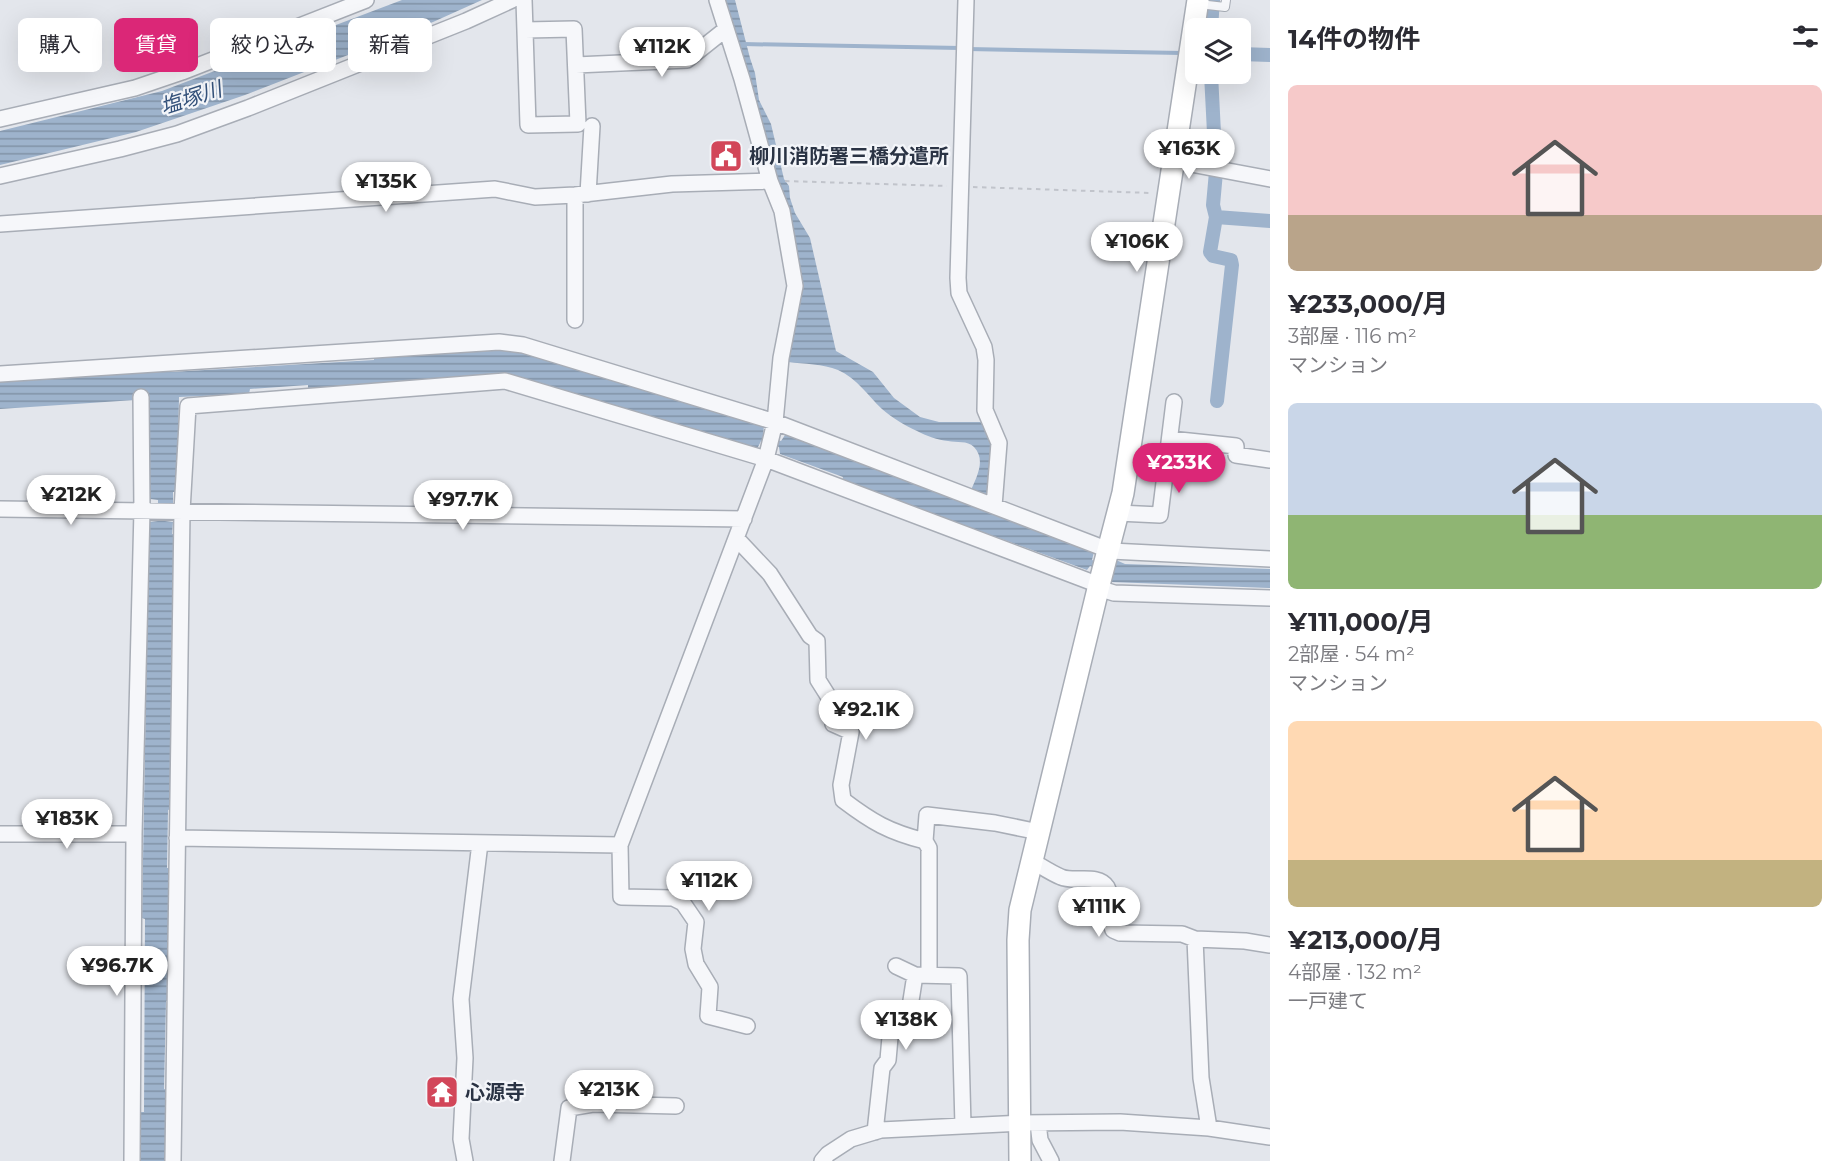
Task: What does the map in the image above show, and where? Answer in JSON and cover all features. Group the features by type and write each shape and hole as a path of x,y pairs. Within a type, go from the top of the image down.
{"street":[{"path":"0,119 135,88 366,0"},
{"path":"0,176 177,134 249,108 466,21 512,0"},
{"path":"524,0 528,124 578,124 574,29 525,30"},
{"path":"717,0 770,181 782,211 795,286 781,358 775,422 766,459 620,845 621,897 673,898 683,903 696,922 693,949 696,964 710,987 708,1016 747,1026"},
{"path":"966,0 959,293 984,346 985,410 999,443 994,506"},
{"path":"1020,1161 1029,1123 1018,940 1020,910 1118,513 1132,442 1169,193 1204,4"},
{"path":"576,66 687,60 726,29"},
{"path":"575,320 582,194 592,126"},
{"path":"1175,161 1270,179"},
{"path":"0,224 495,189 535,196 582,194 672,184 770,181"},
{"path":"0,374 499,342 523,345 775,422 1108,551 1270,559"},
{"path":"173,1161 182,511 188,406 505,381 766,459 1100,583 1114,593 1270,598"},
{"path":"132,1161 134,834 142,510 141,397"},
{"path":"1118,513 1160,515 1174,402"},
{"path":"1170,439 1236,446 1236,455 1270,460"},
{"path":"0,509 744,519"},
{"path":"737,538 770,574 810,636 817,641 818,680 830,699 833,724 851,732 841,785 843,800 867,819 896,834 925,841"},
{"path":"875,1132 882,1068 888,1060 891,1026 907,1026 922,975 929,848 925,841 927,815 965,818 1039,832"},
{"path":"0,834 134,834"},
{"path":"177,838 620,845"},
{"path":"465,1161 461,1139 465,1058 461,999 480,843"},
{"path":"1032,861 1063,878 1099,880 1106,886 1109,894 1110,922 1113,930 1120,933 1182,934 1195,939 1245,941 1270,945"},
{"path":"1195,939 1201,1078 1209,1128"},
{"path":"896,966 922,975 959,976 963,1126"},
{"path":"562,1161 569,1108 593,1104 676,1106"},
{"path":"822,1161 828,1154 851,1139 881,1130 1029,1123 1120,1122 1209,1128 1270,1137"},
{"path":"1029,1123 1051,1161"}],"lane":[{"path":"1204,4 1225,7 1226,0"}],"path":[{"path":"770,181 1169,193"},
{"path":"427,1101 462,1106"}],"water":[{"name":"塩塚川","path":"402,0 482,0 432,22 432,18 355,18"},
{"path":"723,0 735,0 755,73 759,100 771,124 795,213 810,238 836,351 873,372 894,398 920,417 939,422 986,424 991,430 993,490 985,496 971,490 980,463 978,452 974,447 965,443 932,438 890,416 845,373 820,365 788,362 801,286 777,191"},
{"name":"塩塚川","path":"348,20 348,55 336,60 336,25"},
{"name":"塩塚川","path":"212,72 304,72 136,132 0,165 0,131 162,91"},
{"path":"500,347 764,425 763,436 781,441 785,435 791,435 1094,552 1092,560 1114,568 1116,560 1125,564 1270,569 1270,588 1111,582 1111,575 1090,566 1087,570 842,481 843,477 780,454 779,447 761,441 758,447 754,448 560,389 558,393 506,376 308,391 308,385 250,389 249,394 179,397 177,492 173,492 173,505 165,505 165,521 173,522 172,534 176,534 171,809 168,810 167,868 172,868 169,1001 166,1001 164,1089 168,1090 166,1161 139,1161 139,1112 144,1112 145,919 142,918 149,522 158,521 158,500 150,499 148,490 150,399 0,409 0,381 171,369 171,372 374,360 374,356"}],"building":[{"path":"437,1086 448,1086 448,1100 436,1099"}],"waterway":[{"path":"1212,18 1213,0"},
{"path":"743,44 960,48"},
{"path":"968,49 1182,53"},
{"path":"1251,54 1270,55"},
{"path":"1212,84 1216,172 1213,205 1216,217 1210,252 1213,256 1231,260 1232,265 1217,401"},
{"path":"1216,217 1270,221"}],"place":[{"name":"柳川消防署三橋分遣所","path":"726,156"},
{"name":"心源寺","path":"442,1092"}]}
